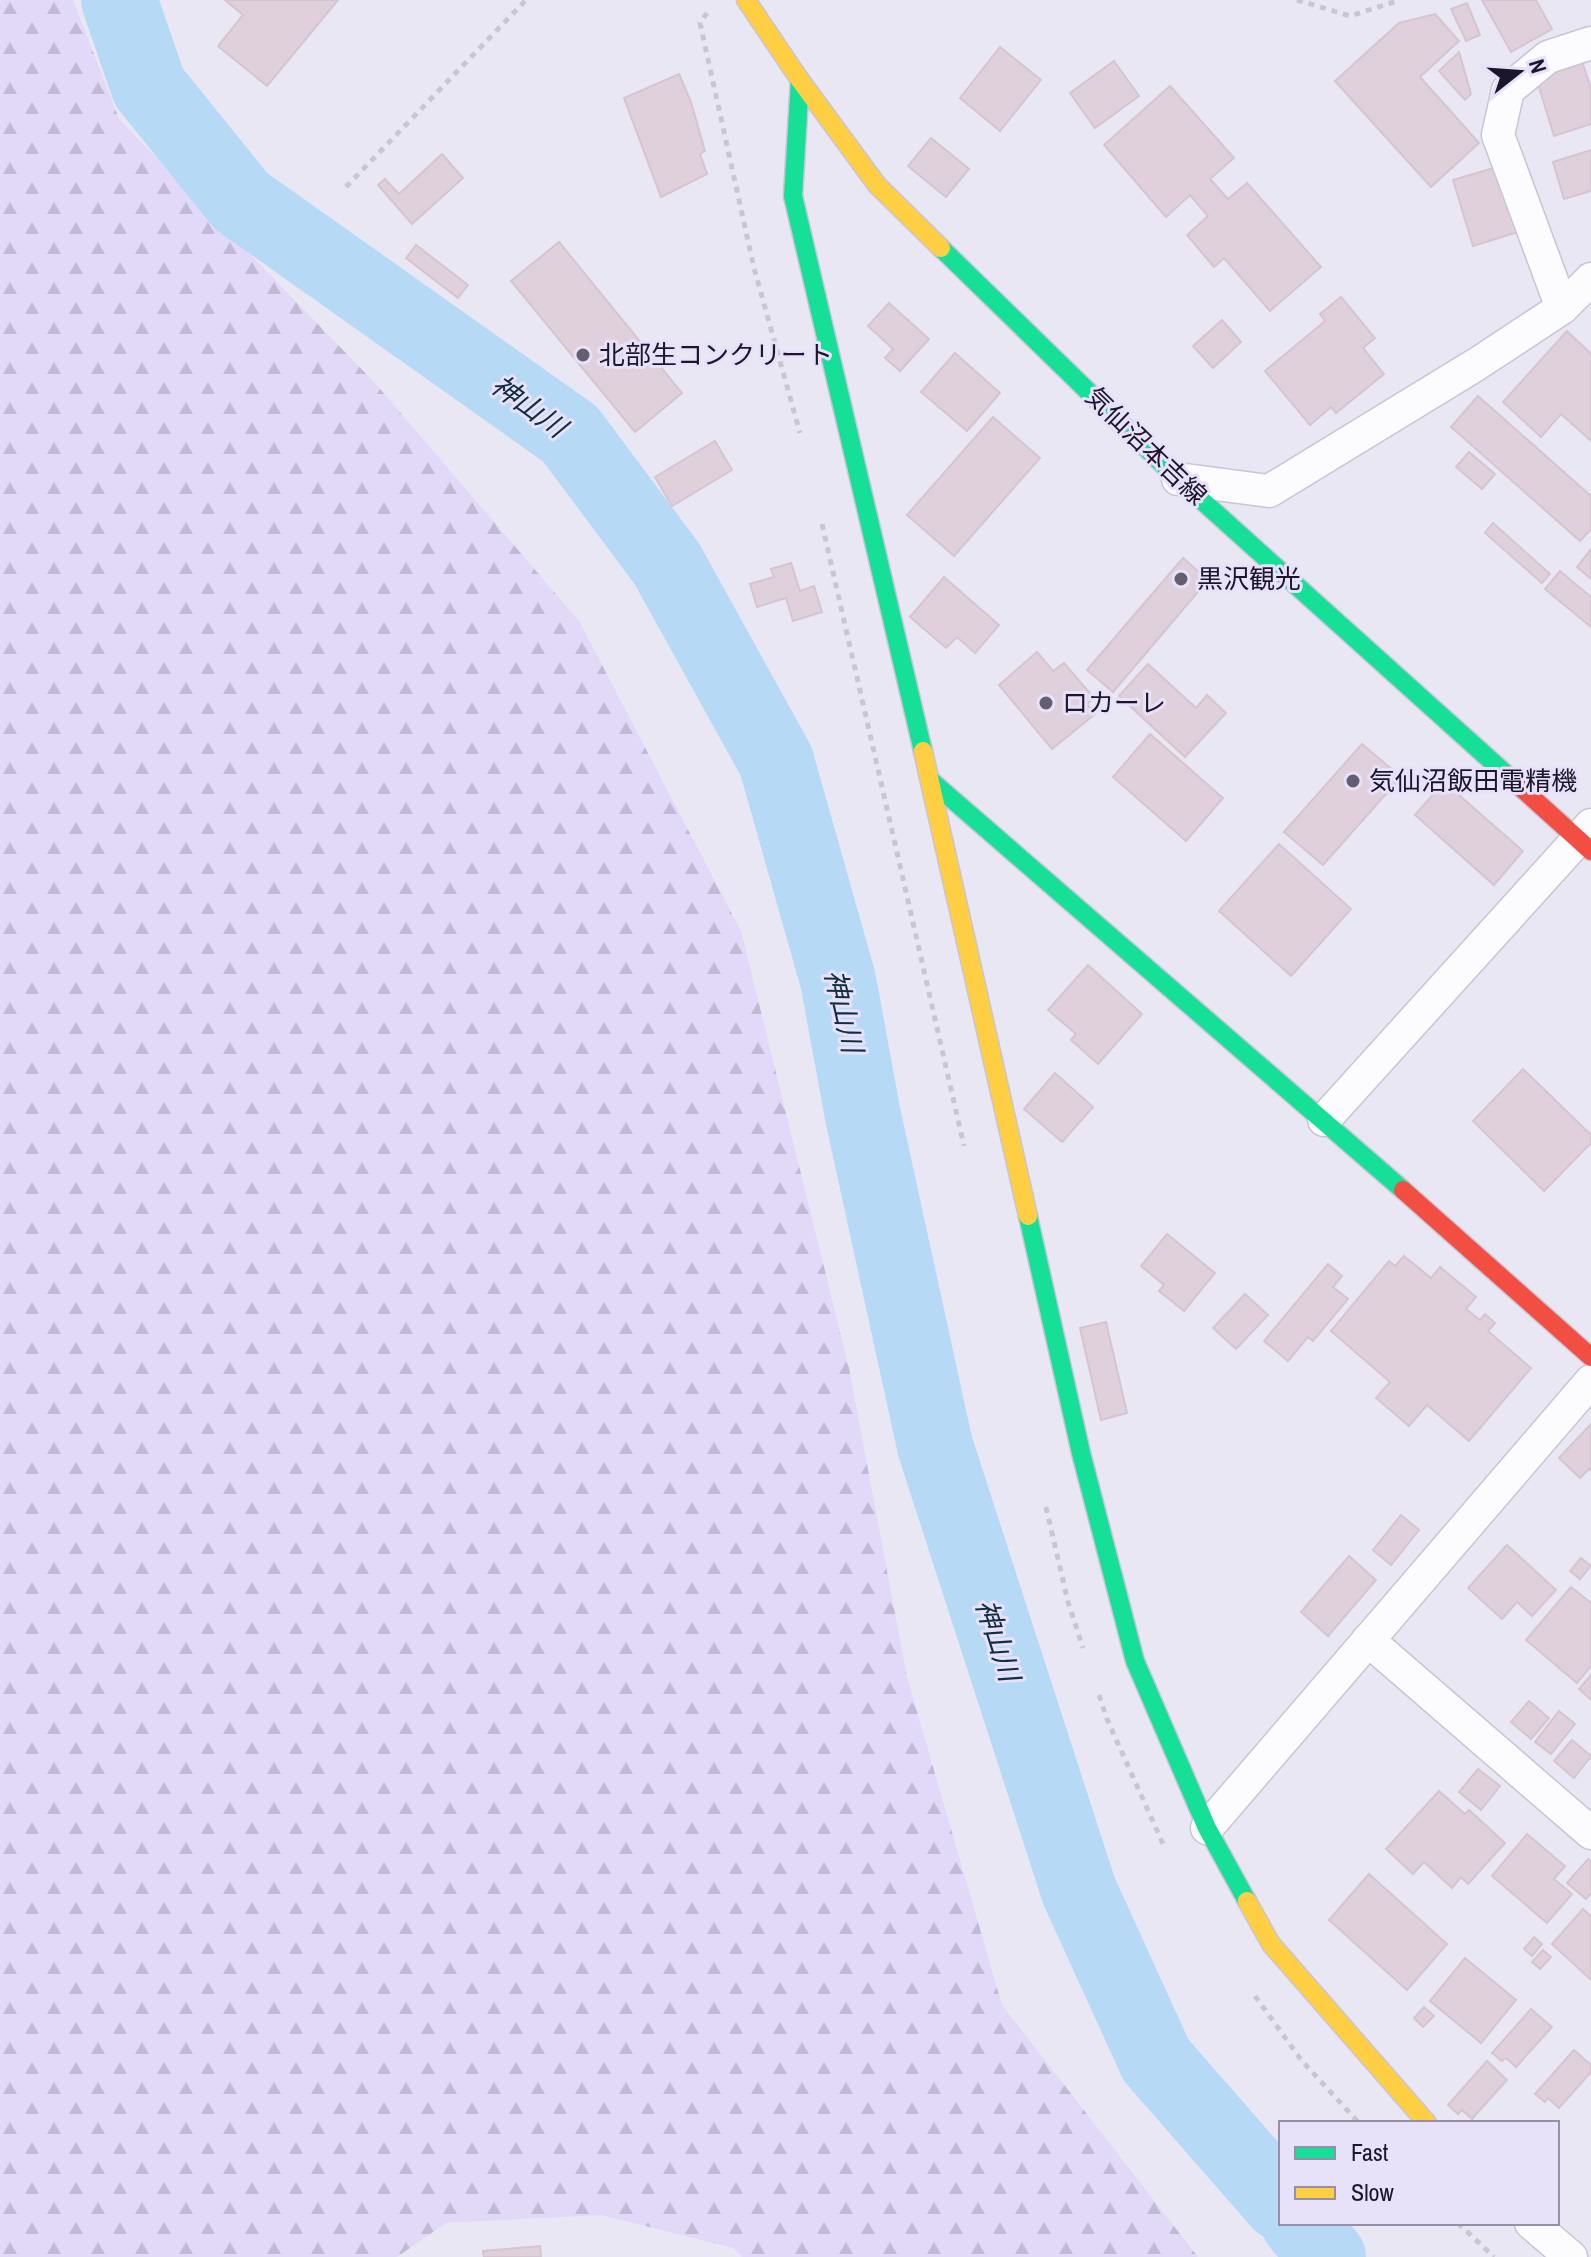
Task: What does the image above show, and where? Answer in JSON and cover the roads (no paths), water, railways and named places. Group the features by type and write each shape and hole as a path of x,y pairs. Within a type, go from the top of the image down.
{"street":[{"name":"気仙沼本吉線","path":"746,0 877,185 1178,479 1587,839"},
{"path":"1562,308 1498,135 1508,90 1548,57 1591,43"},
{"path":"800,80 793,196 930,780 1077,1438 1135,1661 1207,1828 1271,1944 1425,2121"},
{"path":"1178,479 1269,491 1477,364 1562,308 1591,279"},
{"path":"930,780 1324,1120 1591,1357"},
{"path":"1324,1120 1587,839"},
{"path":"1207,1828 1591,1381"},
{"path":"1368,1640 1591,1833"},
{"path":"1533,2225 1571,2257"}],"waterway":[{"name":"神山川","path":"119,0 149,87 241,201 570,434 667,564 776,761 838,980 863,1116 935,1446 1079,1891 1156,2060 1279,2201"},
{"name":"神山川","path":"1301,2225 1328,2257"}],"place":[{"name":"北部生コンクリート","path":"583,355"},
{"name":"黒沢観光","path":"1181,579"},
{"name":"ロカーレ","path":"1046,703"},
{"name":"気仙沼飯田電精機","path":"1353,781"}]}
